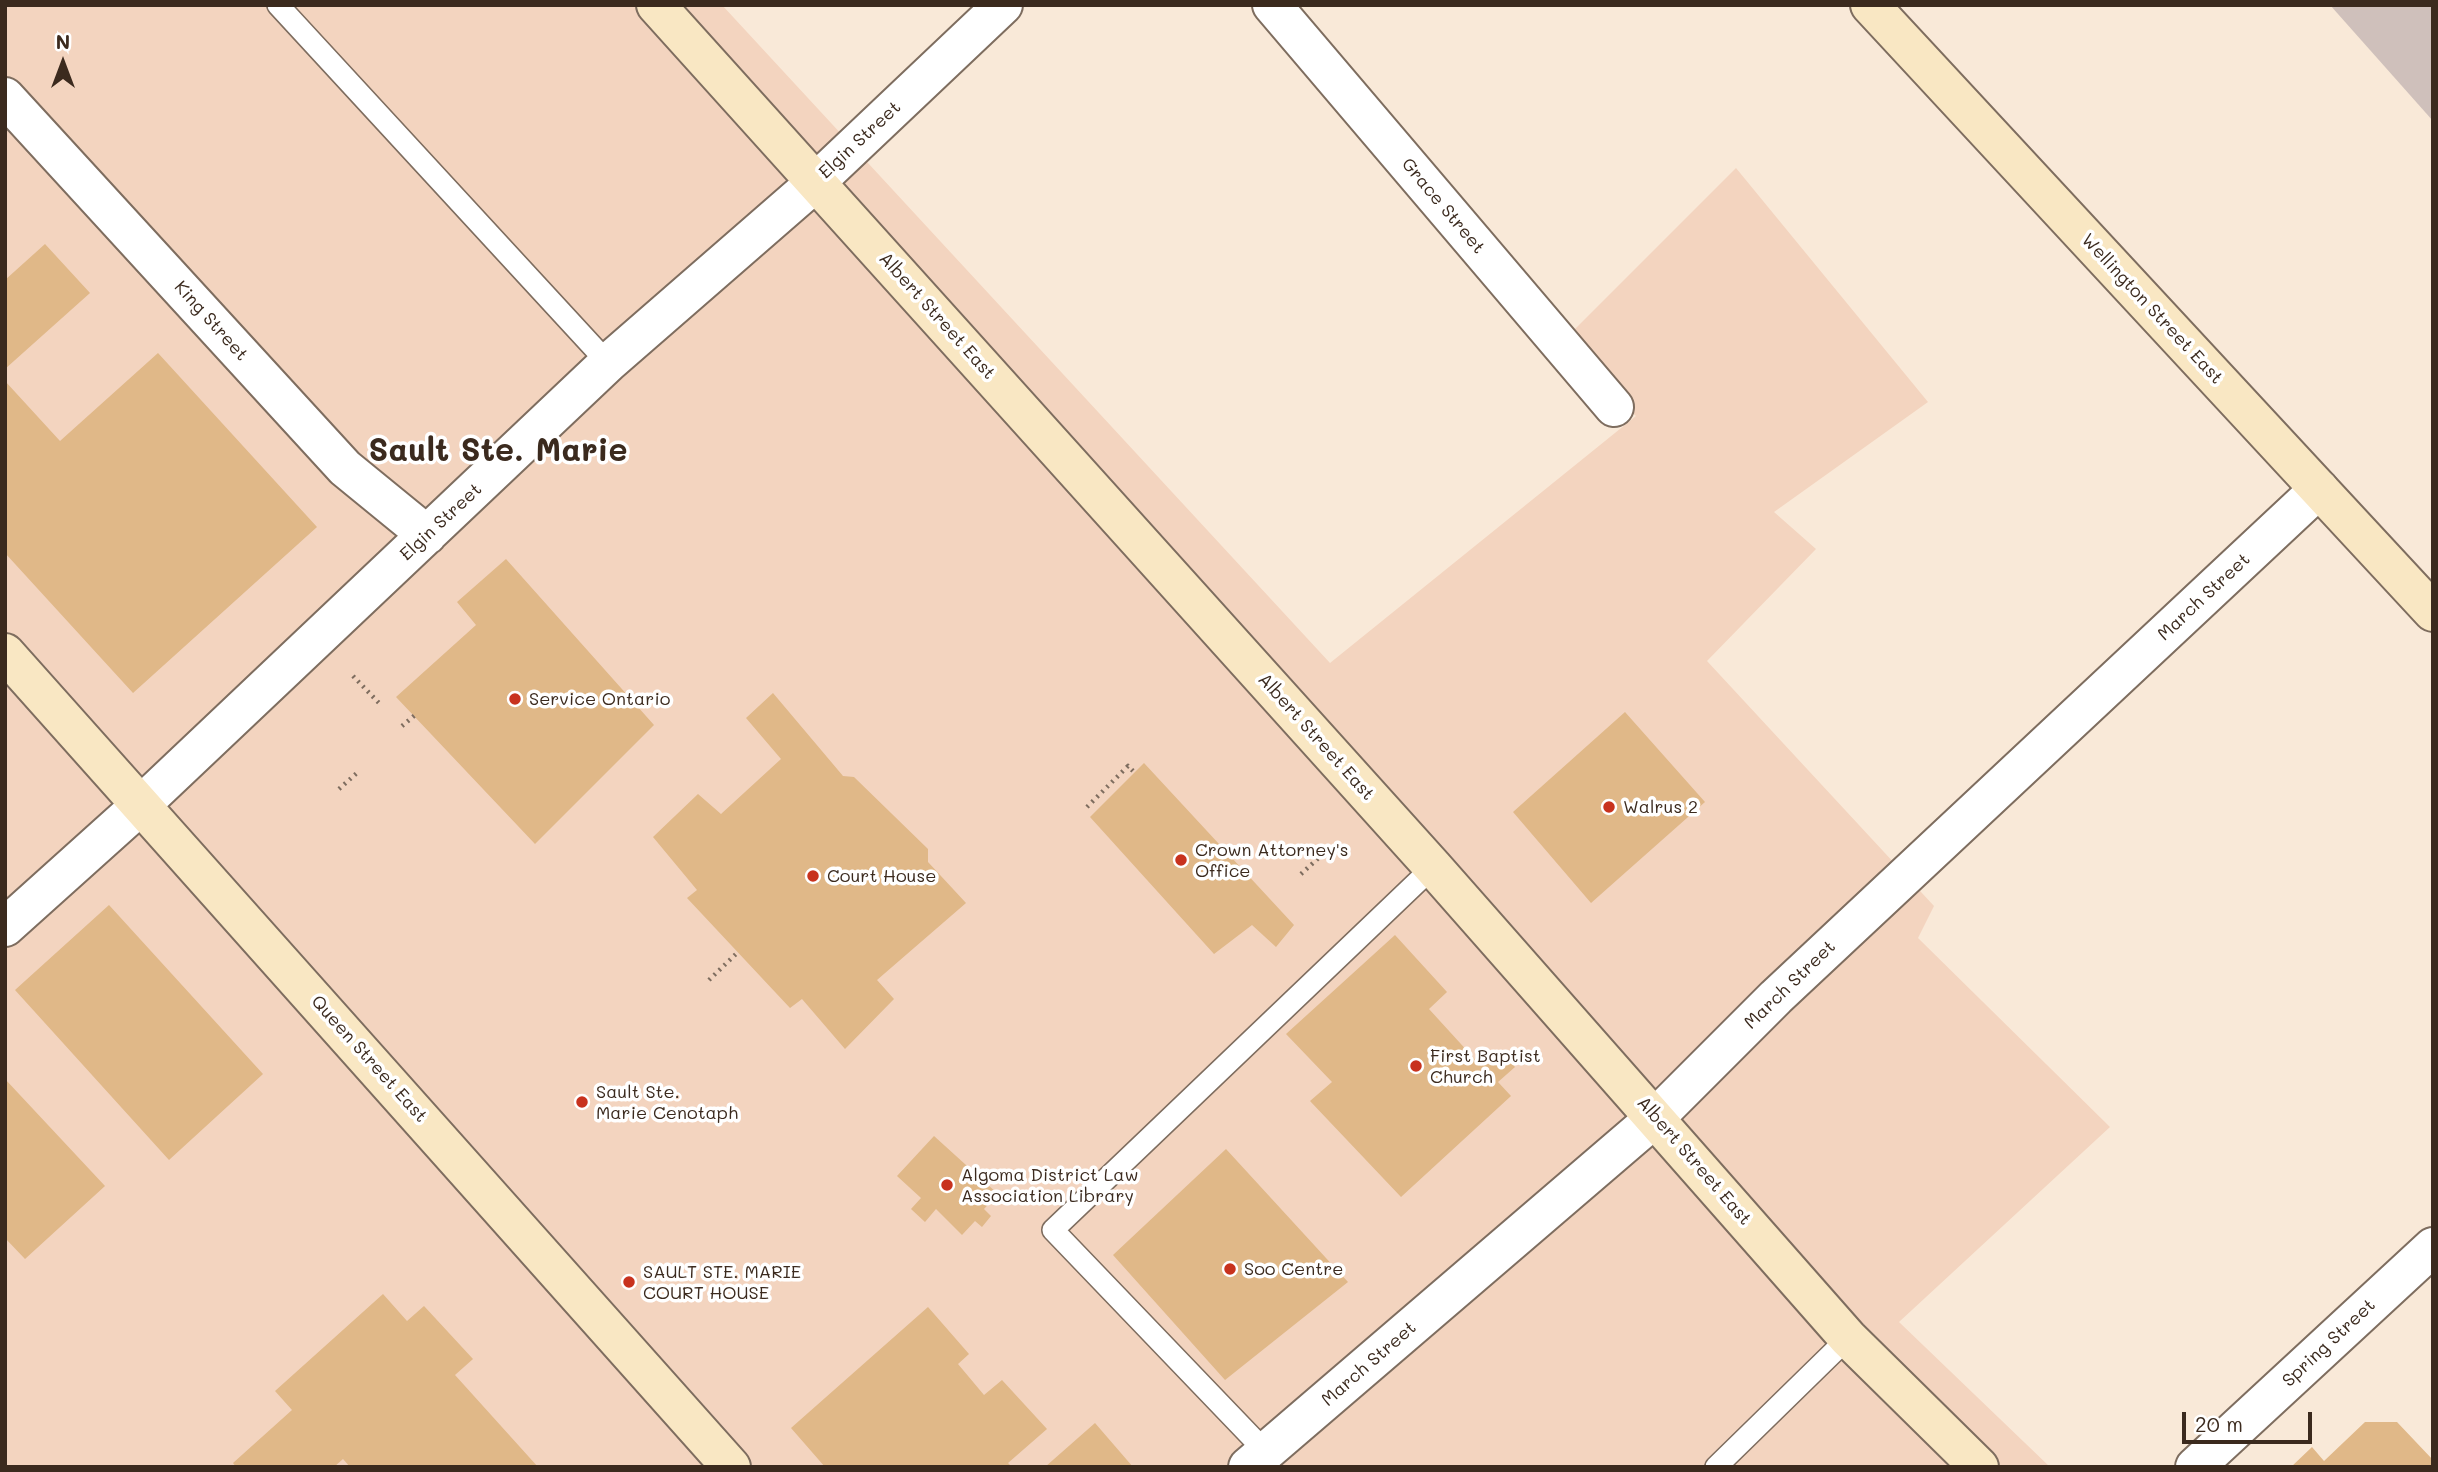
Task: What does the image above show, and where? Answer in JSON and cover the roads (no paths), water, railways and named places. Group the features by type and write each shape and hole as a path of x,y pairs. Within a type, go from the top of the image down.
{"main road":[{"name":"Albert Street East","path":"656,5 1433,867 1848,1338 1979,1467"},
{"name":"Wellington Street East","path":"1870,5 2433,612"},
{"name":"Queen Street East","path":"5,653 731,1467"}],"street":[{"name":"Elgin Street","path":"5,928 142,804 608,363 816,182 1003,5"},
{"name":"Grace Street","path":"1272,5 1614,407"},
{"name":"King Street","path":"5,97 345,468 427,535"},
{"name":"March Street","path":"1257,1459 1656,1117 1776,997 2319,489"},
{"name":"Spring Street","path":"2195,1467 2433,1247"}],"lane":[{"path":"278,5 608,363"},
{"path":"1257,1459 1053,1230 1433,867"},
{"path":"1716,1467 1848,1338"}],"place":[{"name":"Service Ontario","path":"515,699"},
{"name":"Walrus 2","path":"1609,807"},
{"name":"Crown Attorney's Office","path":"1181,860"},
{"name":"Court House","path":"813,876"},
{"name":"First Baptist Church","path":"1416,1066"},
{"name":"Sault Ste. Marie Cenotaph","path":"582,1102"},
{"name":"Algoma District Law Association Library","path":"947,1185"},
{"name":"Soo Centre","path":"1230,1269"},
{"name":"SAULT STE. MARIE COURT HOUSE","path":"629,1282"}],"district":[{"name":"Sault Ste. Marie","path":"498,451"}]}
